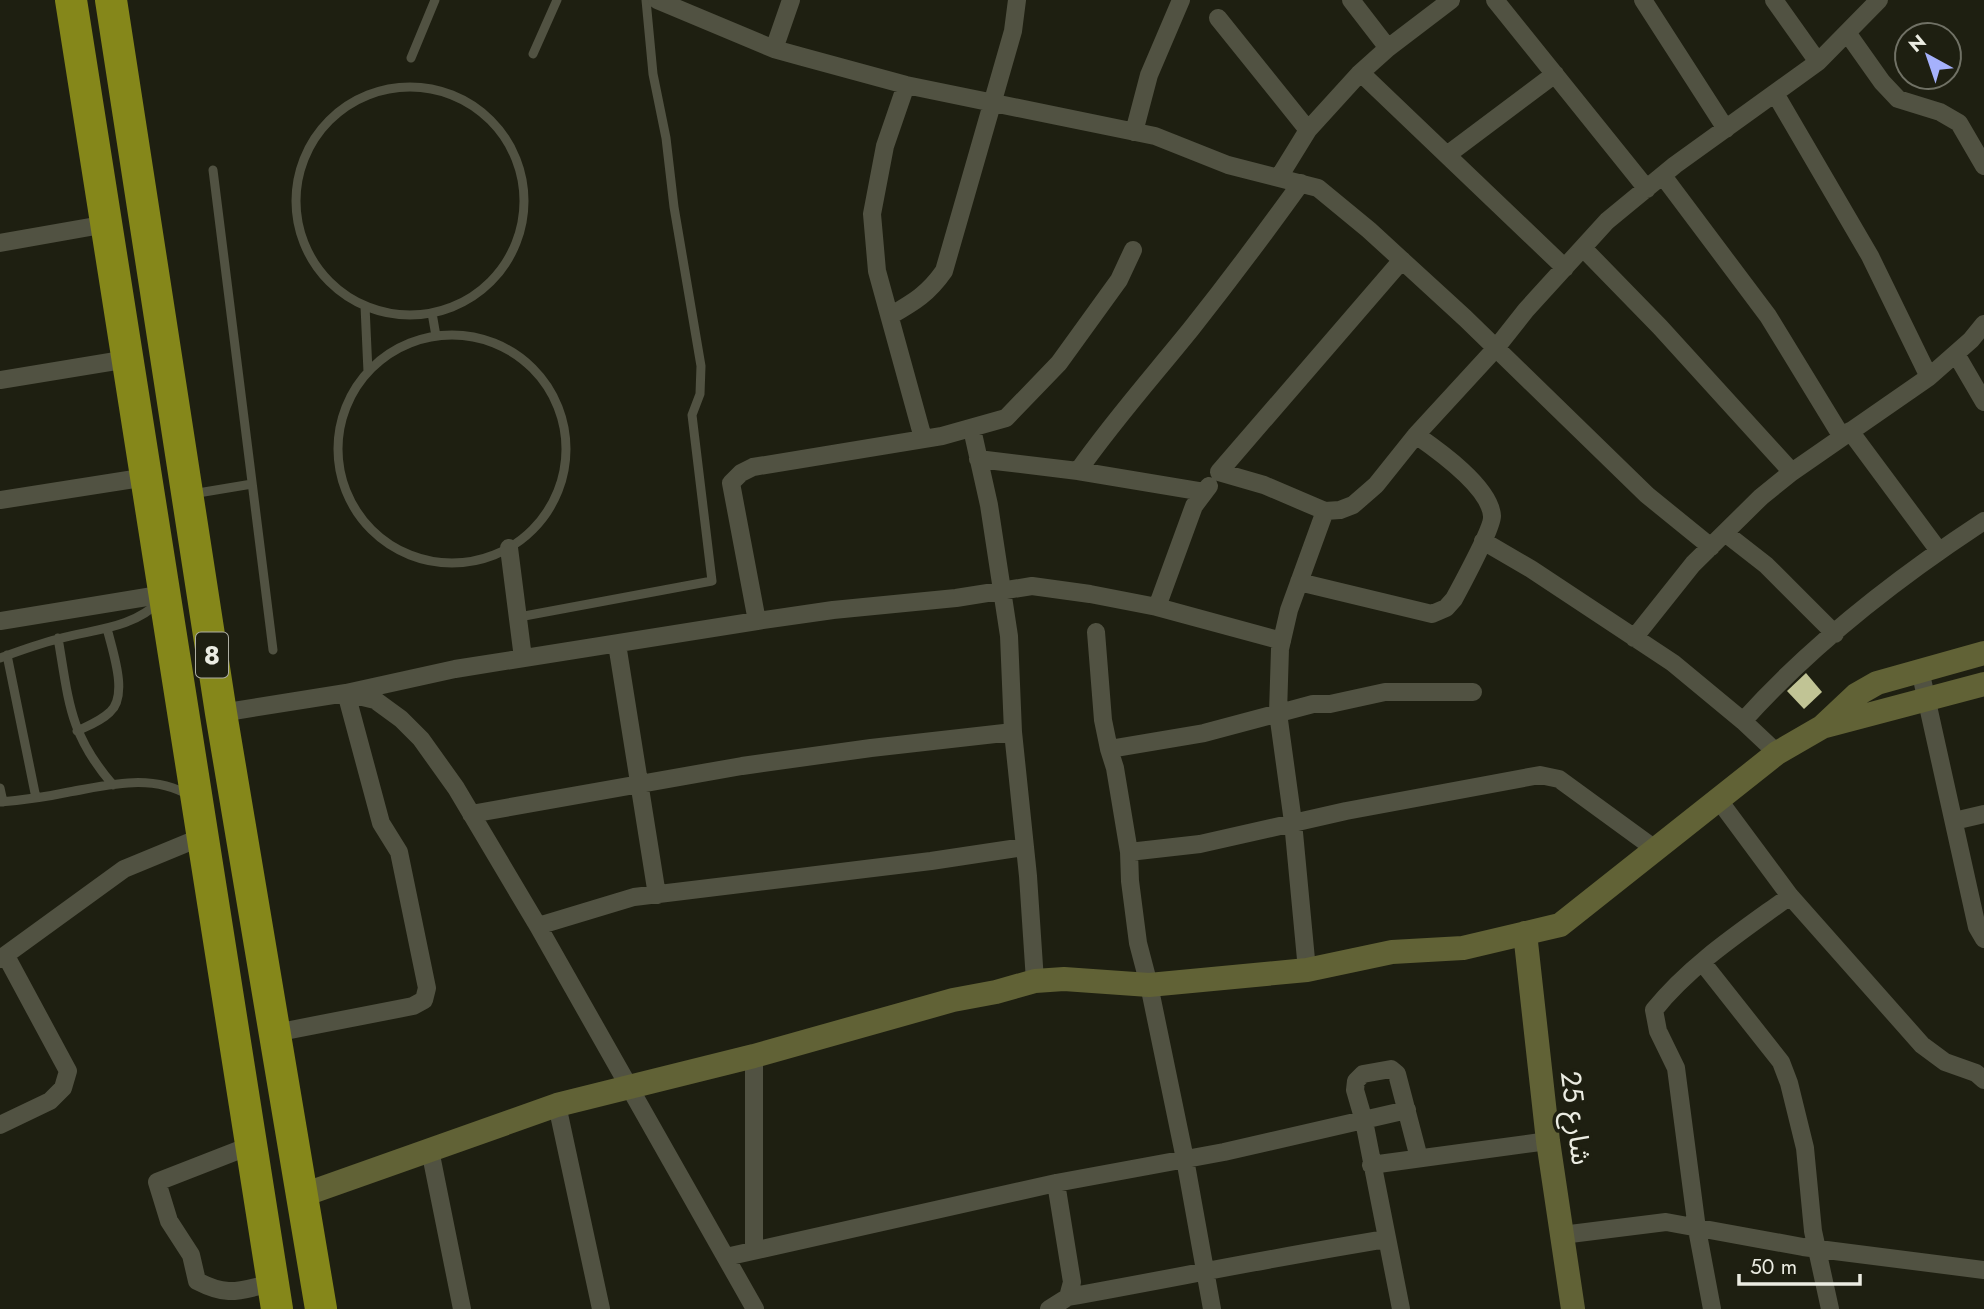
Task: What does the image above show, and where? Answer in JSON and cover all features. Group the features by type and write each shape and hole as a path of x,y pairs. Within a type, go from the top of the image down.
{"highway":[{"name":"8","path":"71,0 275,1296"},
{"name":"8","path":"111,0 221,713 321,1309"}],"street":[{"path":"657,0 774,49 906,85 1155,136 1228,165 1318,188 1402,260 1647,495 1711,547"},
{"path":"774,49 792,0"},
{"path":"890,316 931,289 944,271 1013,32 1017,0"},
{"path":"1134,132 1149,75 1181,0"},
{"path":"1351,0 1388,48"},
{"path":"1279,177 1308,130 1362,74 1388,48 1451,0"},
{"path":"1495,0 1647,189"},
{"path":"1643,0 1726,129"},
{"path":"1774,0 1818,62"},
{"path":"1219,472 1264,485 1325,511 1340,510 1353,505 1376,485 1416,435 1607,221 1663,176 1818,62 1879,0"},
{"path":"1218,18 1308,130"},
{"path":"1848,34 1882,82 1898,99 1940,112 1959,123 1984,166"},
{"path":"1362,74 1565,268"},
{"path":"1447,155 1555,74"},
{"path":"906,85 885,146 872,214 877,271 923,438"},
{"path":"1776,94 1870,256 1929,377"},
{"path":"1663,176 1768,316 1846,434 1939,551"},
{"path":"1078,471 1129,402 1190,330 1301,183"},
{"path":"0,243 107,224"},
{"path":"1583,248 1660,327 1791,471"},
{"path":"757,621 732,483 741,473 753,467 972,429 1006,418 1059,363 1119,280 1133,250"},
{"path":"1157,607 1194,506 1219,472 1402,260"},
{"path":"1634,638 1693,564 1791,471 1929,377 1971,340 1984,324"},
{"path":"1956,354 1984,402"},
{"path":"0,380 128,359"},
{"path":"972,429 1004,591 1009,636 1013,732 1035,981"},
{"path":"1299,582 1432,614 1446,608 1454,599 1490,529 1492,515 1484,493 1416,435"},
{"path":"978,459 1078,471 1204,492"},
{"path":"0,500 147,477"},
{"path":"1307,970 1293,822 1278,713 1282,641 1289,610 1325,511"},
{"path":"1743,721 1777,682 1885,590 1984,521"},
{"path":"1725,533 1766,565 1835,634"},
{"path":"1483,541 1531,569 1673,663 1777,753"},
{"path":"509,548 523,658"},
{"path":"221,713 346,693 455,669 757,621 1032,586 1157,607 1282,641"},
{"path":"0,621 166,594"},
{"path":"1096,632 1103,720 1115,768 1129,852 1138,943 1185,1159 1212,1309"},
{"path":"617,644 657,895"},
{"path":"1822,727 1838,710 1877,683 1984,653"},
{"path":"1920,670 1977,928 1984,939"},
{"path":"303,1195 557,1105 754,1056 953,1000 1035,981 1064,979 1149,985 1307,970 1392,953 1463,948 1560,925 1777,753 1822,727 1984,684"},
{"path":"1109,749 1205,733 1313,704 1330,704 1385,692 1473,692"},
{"path":"346,693 375,700 401,719 437,761 538,926 755,1309"},
{"path":"275,1033 413,1006 424,1000 427,988 399,852 382,823 346,693"},
{"path":"471,814 793,758 1013,732"},
{"path":"1129,852 1200,845 1293,822 1540,775 1559,779 1655,849"},
{"path":"1718,799 1790,896 1923,1045 1945,1062 1976,1073 1984,1080"},
{"path":"1954,821 1984,814"},
{"path":"0,1125 50,1101 63,1087 68,1071 3,958 124,869 204,836"},
{"path":"538,926 634,897 1024,847"},
{"path":"1712,1309 1676,1068 1658,1031 1654,1010 1672,987 1790,896"},
{"name":"شارع 25","path":"1525,933 1548,1141 1573,1309"},
{"path":"1702,962 1781,1062 1789,1083 1805,1148 1812,1231 1830,1309"},
{"path":"754,1056 754,1250"},
{"path":"1401,1309 1364,1121 1355,1090 1356,1081 1363,1074 1391,1069 1397,1074 1419,1158"},
{"path":"557,1105 601,1309"},
{"path":"726,1257 1056,1183 1185,1159 1407,1110"},
{"path":"1371,1165 1548,1141"},
{"path":"252,1145 157,1182 169,1221 191,1255 197,1281 226,1293 275,1296"},
{"path":"430,1150 461,1309"},
{"path":"1056,1183 1072,1282 1068,1297"},
{"path":"1562,1235 1666,1222 1818,1249 1984,1270"},
{"path":"1049,1309 1068,1297 1207,1272 1277,1256 1387,1239"}],"lane":[{"path":"411,58 435,0"},
{"path":"533,54 557,0"},
{"path":"519,617 712,581 692,415 700,394 701,366 674,207 666,138 653,74 646,0"},
{"path":"394,87 428,87 460,98 482,112 500,130 517,160 524,193 521,227 516,243 498,273 473,296 432,313 400,315 365,306 344,295 331,284 310,257 297,225 295,191 298,174 303,158 321,128 346,106 377,91 394,87"},
{"path":"213,170 273,650"},
{"path":"365,306 369,372"},
{"path":"432,313 436,335"},
{"path":"436,335 471,336 511,350 543,378 560,408 567,441 564,475 559,492 541,521 529,533 509,548 485,559 434,562 417,558 387,543 362,520 352,506 342,482 338,440 346,406 354,391 369,372 389,354 404,345 436,335"},
{"path":"188,495 252,484"},
{"path":"36,798 3,657 58,638 135,619 157,604 166,594"},
{"path":"77,731 106,715 117,703 120,687 107,628"},
{"path":"58,638 71,715 97,767 113,785"},
{"path":"0,788 1,802 131,782 159,784 198,801"}],"building":[{"path":"1806,673 1822,692 1804,709 1787,691"}]}
